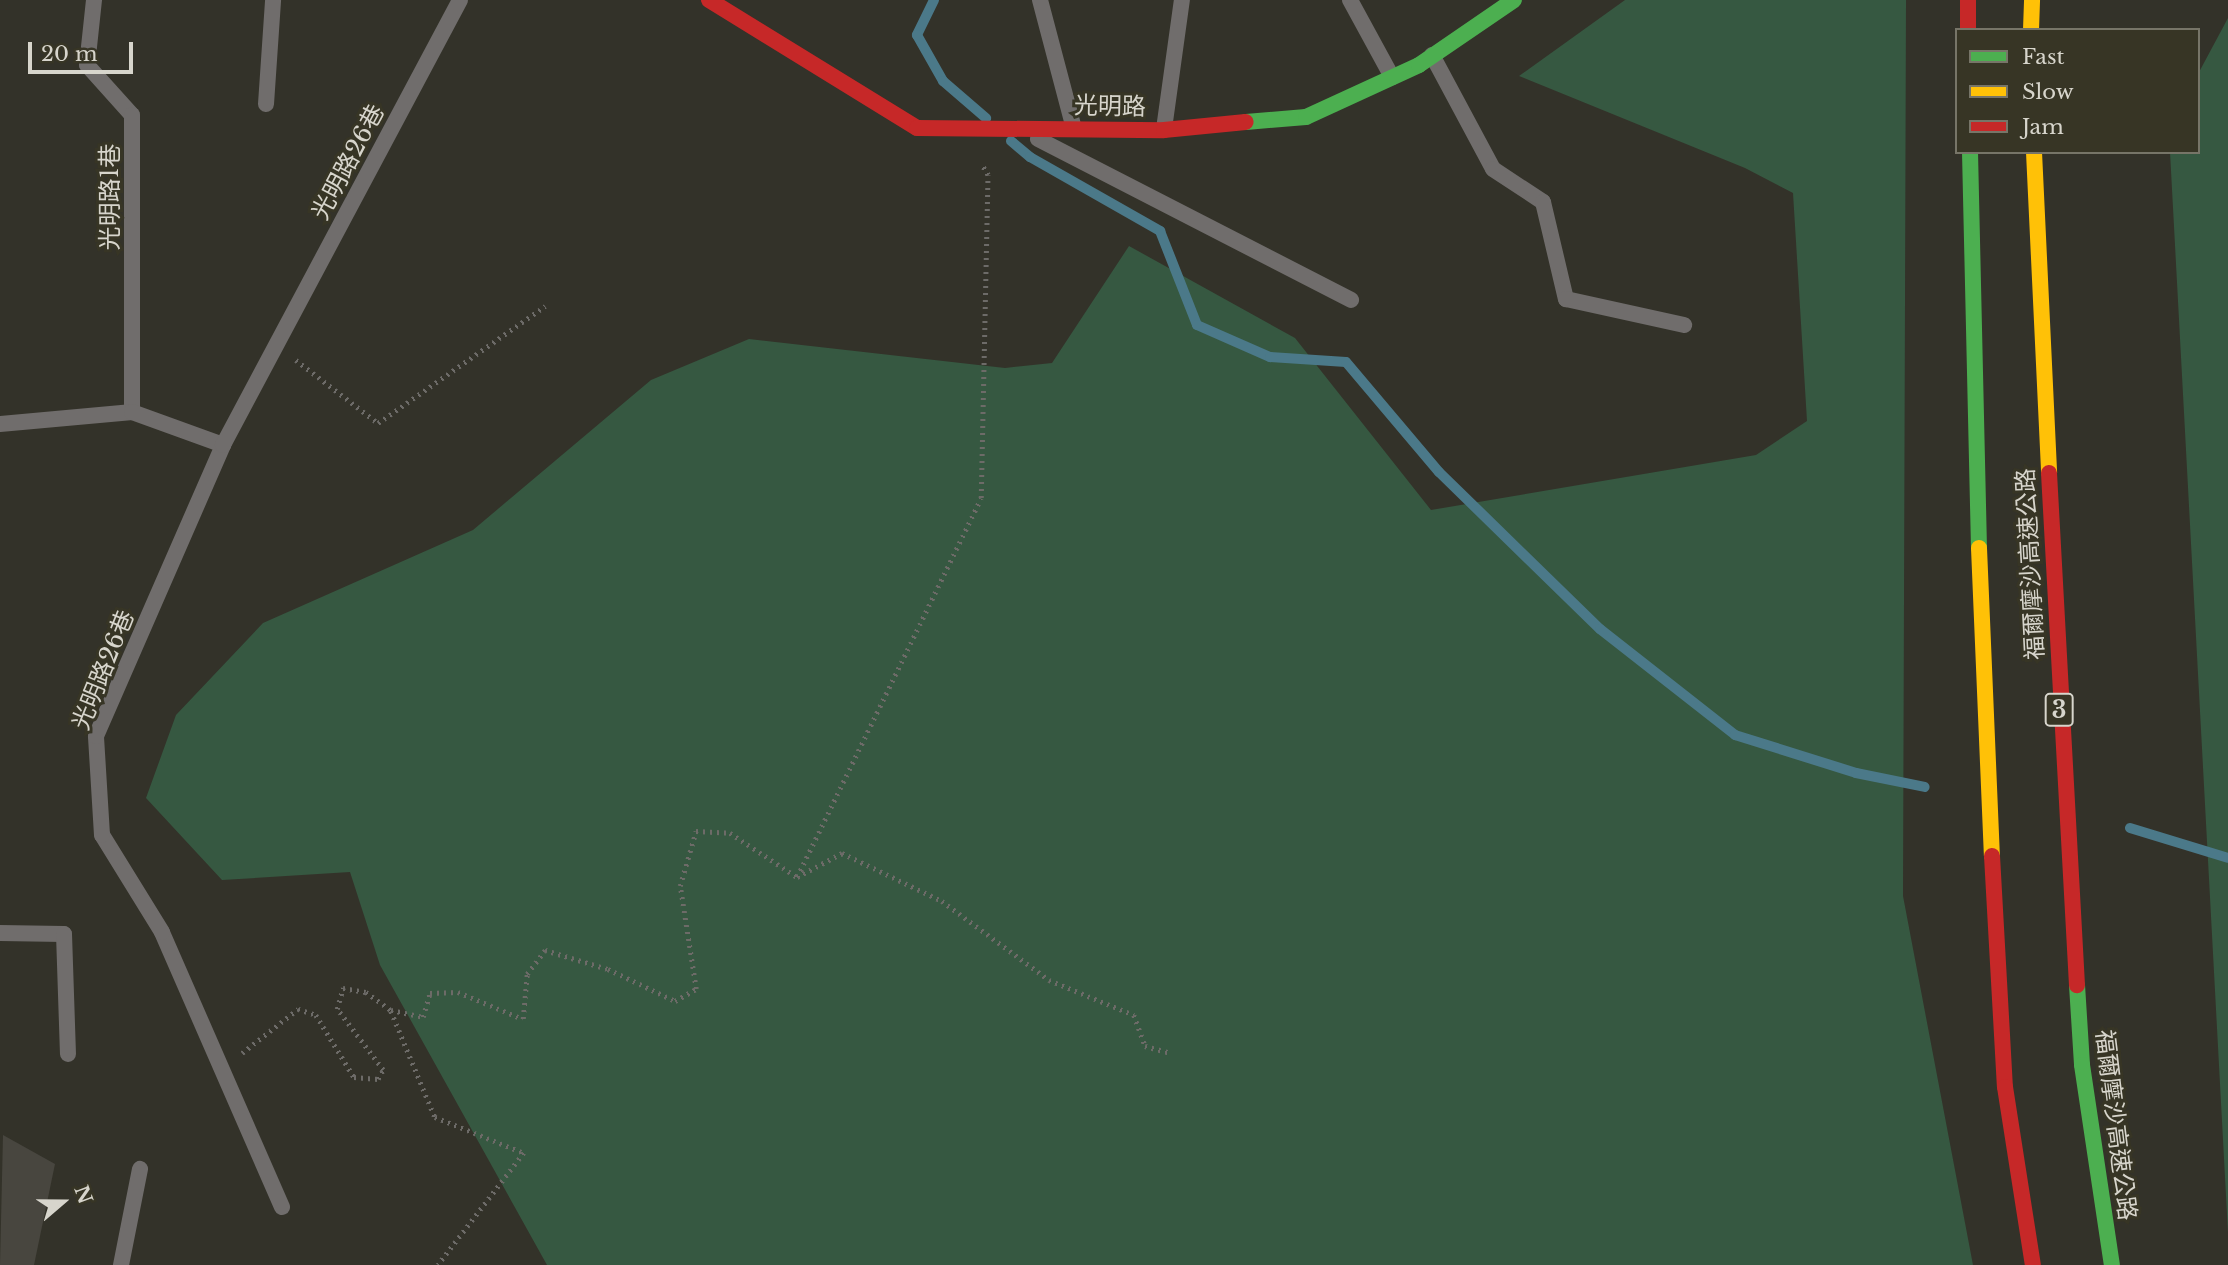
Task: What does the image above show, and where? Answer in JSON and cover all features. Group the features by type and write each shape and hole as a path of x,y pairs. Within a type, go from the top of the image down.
{"main road":[{"name":"光明路","path":"709,0 917,128 1011,125 1164,130 1306,117 1432,55 1514,0"},
{"path":"1968,0 1968,28"},
{"path":"2031,28 2032,0"},
{"name":"福爾摩沙高速公路","path":"1970,154 1983,701 2002,1045 2034,1265"},
{"name":"福爾摩沙高速公路","path":"2034,154 2059,700 2082,1065 2112,1265"}],"lane":[{"name":"光明路1巷","path":"94,0 87,65 132,115 132,412"},
{"path":"265,104 274,0"},
{"name":"光明路26巷","path":"282,1208 162,932 102,835 96,736 223,445 460,0"},
{"path":"1040,0 1074,129"},
{"path":"1164,130 1181,0"},
{"path":"1350,0 1392,76"},
{"path":"1432,55 1493,169 1543,202 1566,299 1684,325"},
{"path":"1011,125 1351,300"},
{"path":"0,424 132,412 223,445"},
{"path":"0,933 64,934 68,1054"},
{"path":"121,1265 141,1169"}],"path":[{"path":"797,877 981,498 988,175 956,126"},
{"path":"276,345 378,423 545,306"},
{"path":"217,1058 249,1052 265,1031 298,1009 316,1015 354,1077 378,1079 383,1070 337,1009 343,988 366,992 391,1010 423,1017 430,993 458,992 523,1019 527,974 545,950 608,969 675,1001 696,989 680,886 696,831 730,833 797,877"},
{"path":"797,877 842,853 942,901 1049,981 1134,1015 1145,1046 1171,1053"},
{"path":"391,1010 435,1117 524,1153 439,1265"}],"green space":[{"path":"1625,0 1906,0 1903,896 1973,1265 547,1265 380,965 350,872 222,880 146,798 176,715 263,623 473,530 651,380 749,339 1005,368 1052,363 1129,246 1295,338 1431,510 1756,455 1807,421 1793,193 1745,168 1519,76"},
{"path":"2228,18 2228,1233 2170,154 2200,154 2200,70"}],"building":[{"path":"3,1135 55,1164 34,1265 0,1265"}],"waterway":[{"path":"934,0 917,35 943,81 986,118"},
{"path":"1011,141 1030,157 1160,231 1197,325 1270,357 1346,362 1439,472 1600,629 1735,735 1856,773 1925,787"},
{"path":"2130,828 2228,858"}],"traffic: fast":[{"path":"1246,122 1306,117 1419,65 1514,0"},
{"path":"1970,154 1979,548"},
{"path":"2077,985 2082,1065 2112,1265"}],"traffic: slow":[{"path":"2031,28 2032,0"},
{"path":"2034,154 2049,473"},
{"path":"1979,548 1992,856"}],"traffic: jam":[{"path":"709,0 917,128 1164,130 1246,122"},
{"path":"1968,0 1968,28"},
{"path":"2049,473 2077,985"},
{"path":"1992,856 2005,1087 2033,1265"}]}
